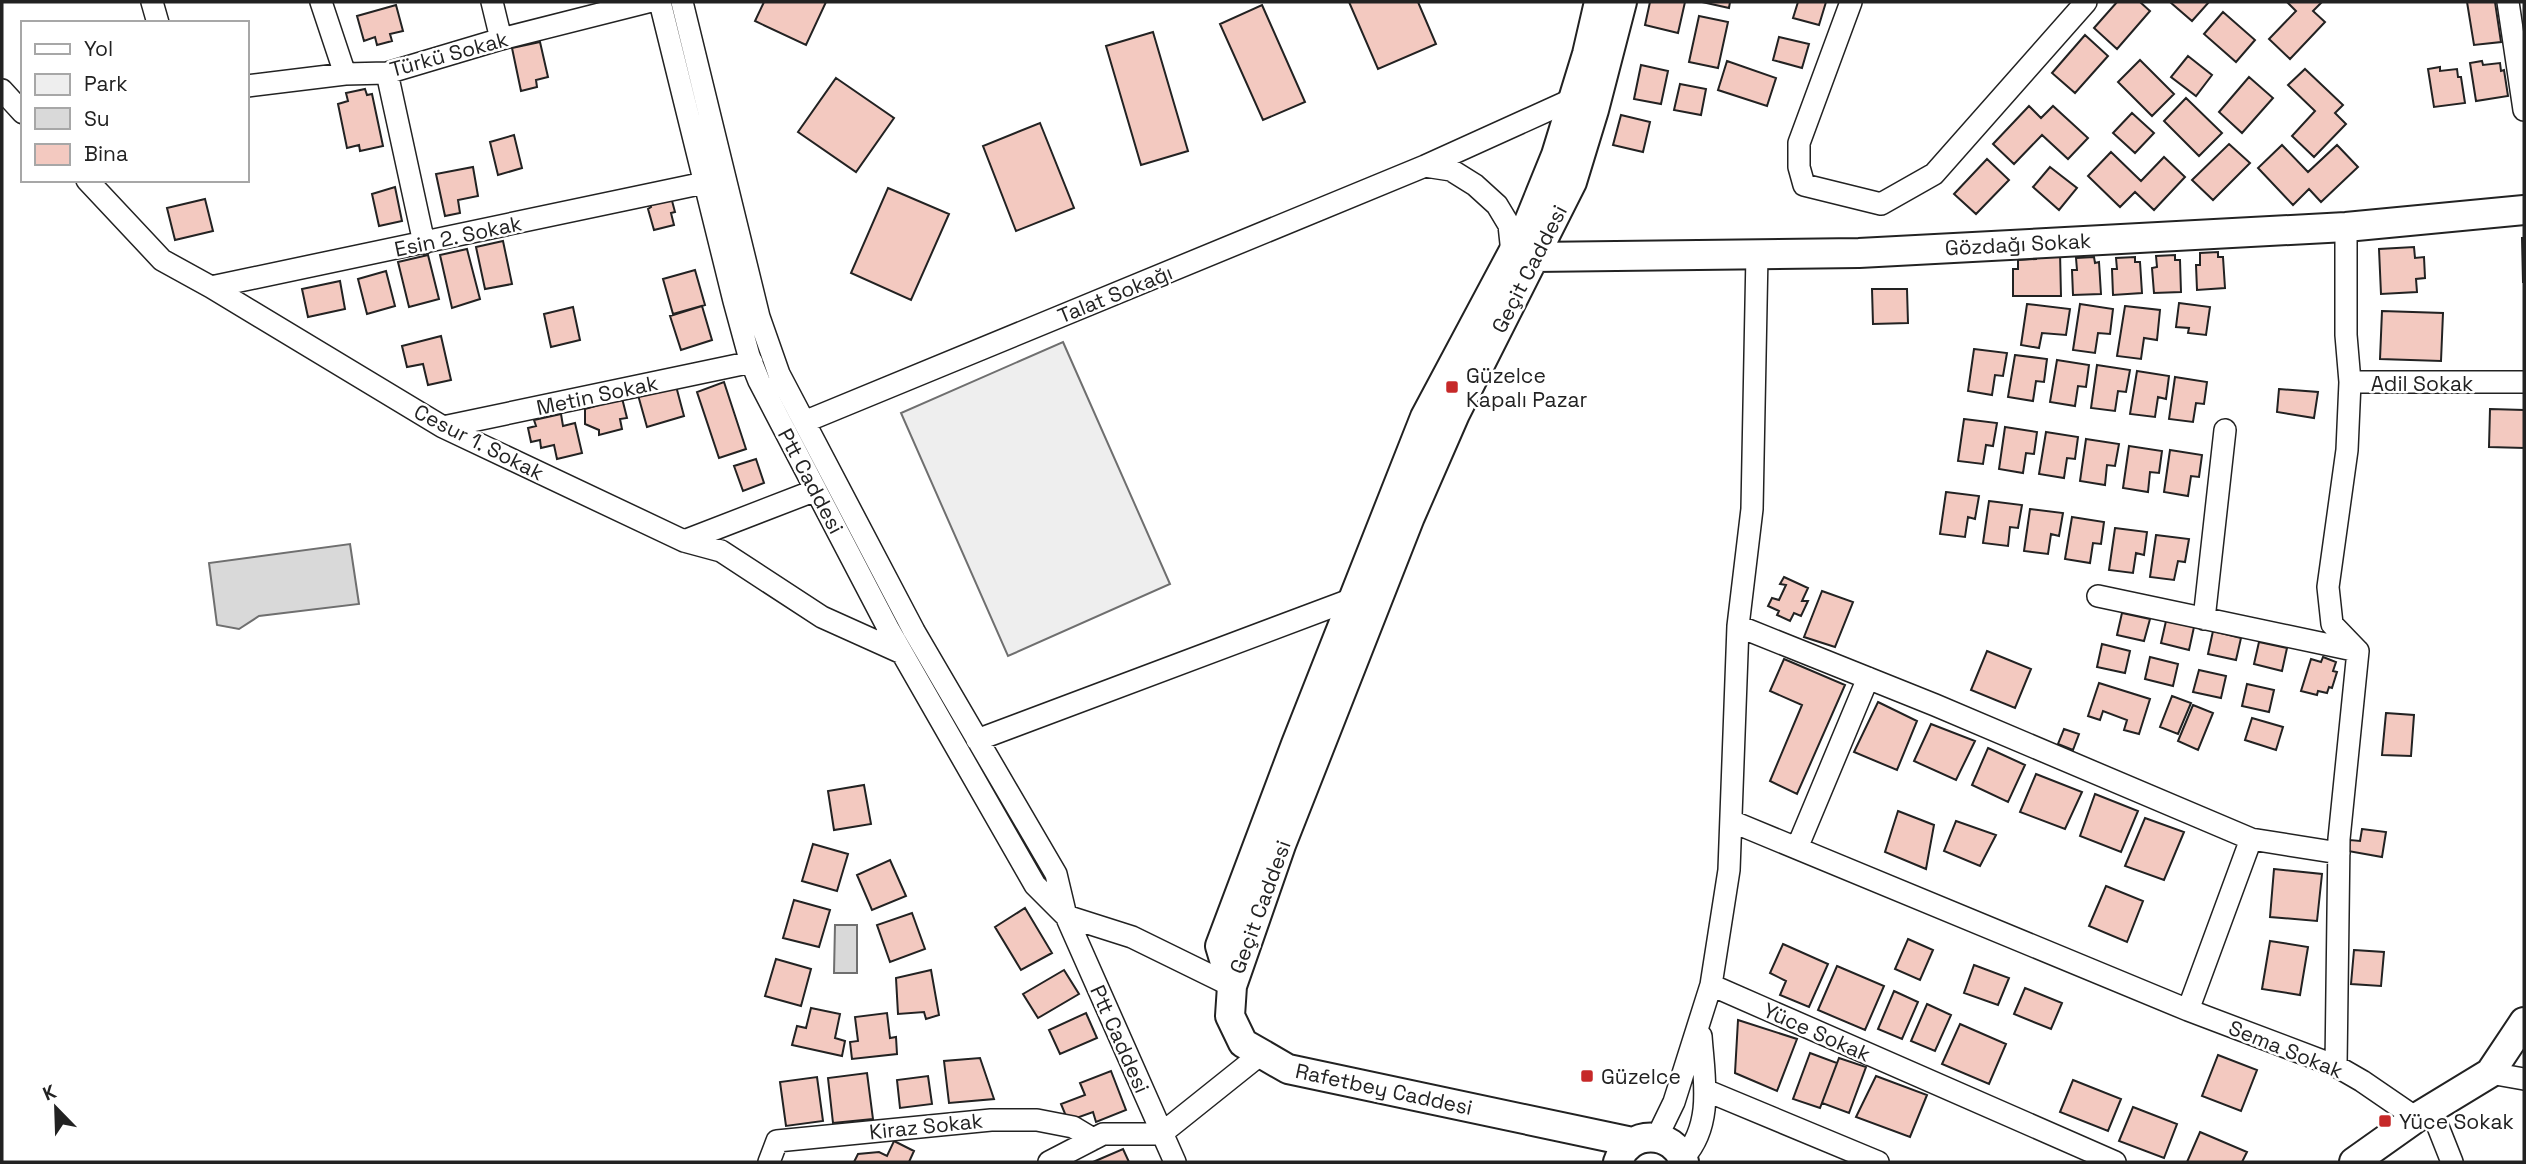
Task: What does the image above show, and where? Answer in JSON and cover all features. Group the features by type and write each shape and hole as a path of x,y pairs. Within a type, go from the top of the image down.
{"main road":[{"name":"Geçit Caddesi","path":"1231,986 1281,845 1410,517 1523,255 1528,224 1556,155 1599,2"},
{"name":"Geçit Caddesi","path":"1231,986 1220,946 1296,744 1425,417 1523,255 1572,182 1622,2"},
{"name":"Gözdağı Sokak","path":"1523,255 1859,253 2346,226 2524,211"},
{"name":"Rafetbey Caddesi","path":"1231,986 1230,1016 1243,1043 1288,1069 1588,1133 1635,1147"},
{"path":"2354,1162 2424,1113 2490,1073 2524,1022"},
{"path":"1588,1133 1608,1162"},
{"path":"1635,1147 1668,1141 1677,1148 1684,1160"}],"street":[{"path":"152,2 157,21"},
{"path":"321,2 345,74"},
{"path":"492,2 501,39"},
{"name":"Türkü Sokak","path":"248,86 345,74 387,73 501,39 647,2"},
{"name":"Ptt Caddesi","path":"660,2 734,301 759,381 902,653 1035,885 1066,916"},
{"name":"Ptt Caddesi","path":"682,2 759,317 779,374 914,631 1056,874 1066,916 1175,1162"},
{"path":"1851,2 1799,143 1799,167 1804,185 1881,204 1934,174 2086,2"},
{"path":"2508,2 2524,110"},
{"path":"387,73 424,243"},
{"path":"2,90 21,111"},
{"name":"Talat Sokağı","path":"804,422 1425,166 1573,99"},
{"path":"1425,166 1451,170 1475,185 1497,205 1523,255"},
{"name":"Cesur 1. Sokak","path":"89,182 162,260 443,427 684,541 721,551 822,617 902,653"},
{"name":"Esin 2. Sokak","path":"211,287 704,183"},
{"name":"Adil Sokak","path":"2346,226 2346,335 2350,382 2524,382"},
{"path":"1635,1147 1674,1102 1711,985 1729,870 1738,626 1752,509 1756,254"},
{"name":"Metin Sokak","path":"443,427 752,362"},
{"path":"2336,1066 2339,853 2358,651 2332,624 2328,587 2347,450 2350,382"},
{"path":"2204,619 2225,430"},
{"path":"684,541 816,490"},
{"path":"2098,596 2358,651"},
{"path":"977,740 1354,598"},
{"path":"1738,626 2251,839 2339,853"},
{"path":"1797,848 1868,678"},
{"name":"Sema Sokak","path":"1731,821 2188,1010 2336,1066 2424,1113"},
{"path":"2188,1010 2251,839"},
{"path":"1066,916 1132,937 1231,986"},
{"name":"Yüce Sokak","path":"1711,985 2115,1162"},
{"path":"1684,1160 1700,1135 1705,1090 1700,1024"},
{"path":"1059,1160 1103,1133 1161,1134 1262,1054"},
{"path":"2490,1073 2524,1079"},
{"path":"1705,1090 1878,1162"},
{"path":"2424,1113 2452,1162"},
{"name":"Kiraz Sokak","path":"769,1162 777,1141 991,1120 1037,1120 1073,1127 1093,1139"}],"green space":[{"path":"1063,342 1170,584 1008,656 901,413"}],"water":[{"path":"350,544 359,604 259,616 239,629 217,625 209,563"},
{"path":"835,925 857,925 857,973 834,973"}],"building":[{"path":"764,2 826,2 806,45 755,21"},
{"path":"1349,2 1418,2 1436,44 1378,69"},
{"path":"1650,2 1685,2 1678,33 1645,25"},
{"path":"1702,2 1730,2 1729,8"},
{"path":"1798,2 1826,2 1819,25 1793,18"},
{"path":"2117,2 2140,2 2150,11 2117,49 2094,28"},
{"path":"2170,2 2209,2 2192,21"},
{"path":"2287,2 2322,2 2313,11 2325,22 2290,59 2269,39 2296,11"},
{"path":"2467,2 2495,2 2501,42 2474,45"},
{"path":"396,5 403,31 390,34 392,41 377,45 375,37 364,41 357,16"},
{"path":"1262,5 1305,102 1263,120 1220,24"},
{"path":"2223,12 2255,40 2236,62 2204,34"},
{"path":"1699,16 1728,22 1718,68 1689,62"},
{"path":"1153,32 1188,151 1141,165 1106,46"},
{"path":"2085,35 2108,56 2075,93 2052,73"},
{"path":"1779,37 1809,44 1802,68 1773,60"},
{"path":"540,42 548,77 536,80 537,87 521,91 512,48"},
{"path":"2188,56 2212,75 2196,96 2171,77"},
{"path":"2140,60 2174,94 2152,116 2118,82"},
{"path":"1727,61 1776,78 1767,106 1718,90"},
{"path":"2482,61 2483,65 2500,63 2501,71 2504,70 2508,96 2476,101 2470,63"},
{"path":"1641,65 1668,71 1661,104 1634,99"},
{"path":"2440,67 2440,71 2457,69 2465,103 2434,107 2428,69"},
{"path":"2305,69 2343,105 2335,113 2346,124 2314,157 2292,136 2315,111 2288,85"},
{"path":"2249,77 2273,98 2242,133 2219,112"},
{"path":"836,78 894,118 856,172 798,132"},
{"path":"1680,84 1706,89 1701,115 1674,110"},
{"path":"365,89 367,95 372,94 383,146 360,151 359,145 347,148 338,104 348,101 346,93"},
{"path":"2186,98 2222,133 2199,156 2164,121"},
{"path":"2029,106 2041,118 2053,106 2088,138 2068,159 2042,135 2014,164 1993,144"},
{"path":"2132,113 2154,133 2135,153 2113,133"},
{"path":"1621,115 1650,122 1643,152 1613,145"},
{"path":"1040,123 1074,208 1016,231 983,146"},
{"path":"514,135 522,168 498,175 490,142"},
{"path":"2229,144 2250,163 2213,200 2192,180"},
{"path":"2282,145 2308,172 2337,145 2358,167 2321,202 2309,189 2293,205 2258,168"},
{"path":"2111,152 2141,181 2164,157 2185,177 2154,210 2135,192 2120,207 2088,176"},
{"path":"1987,159 2009,180 1976,214 1954,194"},
{"path":"473,167 478,196 458,200 460,213 445,216 436,174"},
{"path":"2050,167 2077,188 2059,210 2033,187"},
{"path":"395,187 402,221 379,226 372,194"},
{"path":"888,188 949,214 911,300 851,273"},
{"path":"671,197 675,212 671,213 674,225 654,230 648,209 651,207 650,203"},
{"path":"205,199 213,231 175,240 167,208"},
{"path":"2524,238 2524,282 2523,282"},
{"path":"503,241 512,284 485,289 476,247"},
{"path":"2414,247 2415,258 2424,257 2425,278 2416,279 2417,292 2381,294 2379,249"},
{"path":"467,249 480,299 452,308 440,255"},
{"path":"2060,252 2061,296 2013,296 2013,269 2018,269 2018,260 2036,259 2036,253"},
{"path":"2218,252 2218,257 2223,257 2225,288 2197,290 2196,265 2200,265 2200,253"},
{"path":"428,255 439,299 409,307 398,262"},
{"path":"2175,255 2175,260 2180,260 2181,292 2154,293 2152,268 2157,267 2156,256"},
{"path":"2094,257 2095,263 2099,262 2101,294 2073,295 2072,270 2077,270 2076,258"},
{"path":"2135,257 2135,262 2140,262 2142,293 2113,295 2112,269 2117,269 2116,258"},
{"path":"695,270 705,305 673,314 663,279"},
{"path":"386,271 395,306 367,314 358,279"},
{"path":"340,281 345,309 308,317 302,289"},
{"path":"1872,289 1907,289 1908,323 1873,324"},
{"path":"2179,303 2210,307 2206,335 2188,333 2189,328 2176,327"},
{"path":"2027,304 2070,309 2066,335 2042,333 2039,348 2021,345"},
{"path":"2080,304 2113,309 2110,334 2098,333 2095,353 2073,350"},
{"path":"702,306 712,340 681,350 670,316"},
{"path":"2125,306 2160,310 2157,340 2144,338 2141,359 2117,356"},
{"path":"573,307 580,340 551,347 544,314"},
{"path":"2382,311 2443,313 2441,361 2380,359"},
{"path":"441,336 451,380 428,385 423,364 407,367 402,346"},
{"path":"1974,349 2007,353 2003,376 1995,375 1992,395 1968,391"},
{"path":"2015,355 2047,359 2044,382 2036,381 2033,401 2008,397"},
{"path":"2057,360 2089,365 2086,387 2078,386 2075,406 2050,402"},
{"path":"2097,365 2130,370 2126,392 2118,391 2115,411 2091,408"},
{"path":"2137,371 2169,376 2166,399 2158,397 2155,417 2130,414"},
{"path":"2175,377 2207,382 2204,404 2196,403 2193,422 2169,419"},
{"path":"724,382 746,449 719,458 697,392"},
{"path":"676,386 684,416 647,427 638,395"},
{"path":"2279,389 2318,392 2314,418 2277,412"},
{"path":"622,398 627,418 620,419 622,429 599,435 599,430 585,424 585,409"},
{"path":"2490,409 2524,410 2524,448 2489,447"},
{"path":"561,414 563,426 575,423 582,453 557,459 554,445 541,448 540,440 531,442 528,428 536,426 534,420"},
{"path":"1964,419 1997,423 1993,446 1986,445 1983,464 1958,461"},
{"path":"2005,427 2037,432 2034,454 2026,453 2023,473 1999,469"},
{"path":"2046,432 2078,437 2075,459 2067,458 2064,478 2039,474"},
{"path":"2086,439 2119,444 2115,466 2107,465 2105,485 2080,481"},
{"path":"2129,446 2162,451 2159,473 2150,472 2148,492 2123,488"},
{"path":"2170,450 2202,455 2199,477 2191,476 2188,496 2164,492"},
{"path":"756,459 764,483 743,491 734,466"},
{"path":"1946,492 1979,496 1975,519 1968,517 1965,537 1940,534"},
{"path":"1989,501 2022,505 2018,528 2010,527 2008,546 1983,543"},
{"path":"2030,509 2063,513 2059,536 2051,534 2048,554 2024,551"},
{"path":"2072,517 2104,522 2101,544 2093,543 2090,563 2065,559"},
{"path":"2115,528 2147,532 2144,555 2136,553 2133,573 2109,570"},
{"path":"2156,535 2189,539 2185,562 2178,561 2174,580 2150,577"},
{"path":"1784,577 1808,588 1802,601 1808,601 1801,616 1794,613 1790,621 1777,615 1779,611 1768,606 1772,598 1779,600 1786,585 1780,584"},
{"path":"1822,591 1853,602 1835,647 1804,637"},
{"path":"2122,613 2150,619 2144,641 2117,635"},
{"path":"2166,621 2194,627 2189,650 2161,643"},
{"path":"2213,631 2241,638 2236,660 2208,654"},
{"path":"2259,642 2287,648 2282,671 2254,664"},
{"path":"2102,644 2130,651 2125,673 2097,667"},
{"path":"1987,651 2031,669 2015,708 1971,690"},
{"path":"2150,657 2178,664 2173,686 2145,679"},
{"path":"2323,657 2336,662 2333,671 2337,672 2332,688 2329,687 2327,693 2318,691 2317,695 2301,691 2311,659 2321,662"},
{"path":"1784,659 1845,685 1797,794 1770,781 1802,705 1770,691"},
{"path":"2199,670 2226,676 2221,698 2193,692"},
{"path":"2099,683 2150,699 2139,734 2124,730 2127,720 2103,711 2100,720 2088,716"},
{"path":"2247,684 2274,690 2269,712 2242,706"},
{"path":"2172,696 2191,703 2178,734 2160,727"},
{"path":"1878,702 1917,721 1897,770 1854,752"},
{"path":"2193,705 2213,713 2198,750 2178,741"},
{"path":"2386,713 2414,715 2411,756 2382,755"},
{"path":"2252,718 2283,727 2276,750 2245,740"},
{"path":"1931,724 1975,741 1956,780 1914,761"},
{"path":"2064,729 2079,734 2073,750 2058,744"},
{"path":"1988,748 2025,765 2008,802 1972,785"},
{"path":"2036,774 2082,792 2065,829 2020,812"},
{"path":"864,785 871,824 834,830 828,791"},
{"path":"2095,794 2138,811 2121,852 2080,836"},
{"path":"1898,811 1934,825 1926,869 1885,852"},
{"path":"2145,818 2184,832 2164,880 2125,866"},
{"path":"1956,821 1996,835 1980,866 1944,851"},
{"path":"2362,829 2386,832 2382,857 2348,851 2350,840 2360,841"},
{"path":"813,844 848,854 837,891 802,881"},
{"path":"890,860 906,896 872,910 857,875"},
{"path":"2274,869 2322,874 2317,921 2270,917"},
{"path":"2106,886 2143,901 2127,942 2089,926"},
{"path":"794,900 830,910 819,947 783,938"},
{"path":"1025,908 1052,953 1021,970 995,927"},
{"path":"912,913 925,949 890,962 877,925"},
{"path":"1908,939 1933,950 1920,980 1895,969"},
{"path":"2270,941 2308,947 2300,995 2262,989"},
{"path":"1783,944 1828,964 1809,1007 1780,995 1786,981 1770,973"},
{"path":"2354,950 2384,952 2381,986 2351,984"},
{"path":"776,959 811,969 801,1006 765,996"},
{"path":"1974,965 2009,978 1998,1005 1964,993"},
{"path":"1837,966 1884,986 1865,1030 1818,1010"},
{"path":"931,970 939,1015 926,1019 924,1012 898,1014 896,978"},
{"path":"1064,970 1079,994 1038,1018 1023,994"},
{"path":"2025,988 2062,1003 2051,1029 2014,1014"},
{"path":"1894,991 1918,1002 1902,1039 1878,1029"},
{"path":"1927,1004 1951,1015 1935,1051 1911,1041"},
{"path":"811,1008 840,1014 835,1038 845,1041 842,1056 792,1045 797,1026 806,1028"},
{"path":"887,1013 890,1038 896,1037 897,1054 852,1059 850,1042 858,1041 855,1017"},
{"path":"1086,1013 1097,1038 1060,1054 1049,1030"},
{"path":"1738,1020 1797,1039 1777,1091 1735,1073"},
{"path":"1960,1024 2006,1044 1989,1084 1942,1064"},
{"path":"1810,1053 1837,1063 1820,1108 1793,1099"},
{"path":"2218,1055 2257,1070 2241,1111 2202,1096"},
{"path":"980,1058 994,1099 949,1103 944,1061"},
{"path":"1839,1058 1866,1067 1849,1113 1822,1103"},
{"path":"1111,1071 1126,1110 1096,1122 1093,1112 1068,1121 1061,1104 1085,1095 1080,1083"},
{"path":"867,1073 873,1119 833,1123 828,1078"},
{"path":"928,1076 932,1104 900,1108 897,1080"},
{"path":"1876,1076 1927,1095 1910,1137 1856,1117"},
{"path":"817,1077 823,1121 786,1126 780,1082"},
{"path":"2073,1080 2121,1099 2108,1131 2060,1112"},
{"path":"2133,1107 2177,1124 2164,1158 2119,1141"},
{"path":"2200,1132 2247,1152 2242,1162 2187,1162"},
{"path":"894,1141 914,1151 909,1162 854,1162 858,1154 879,1152 887,1156"},
{"path":"1123,1149 1129,1162 1093,1162"}],"place":[{"name":"Güzelce Kapalı Pazar","path":"1452,387"},
{"name":"Güzelce","path":"1587,1076"},
{"name":"Yüce Sokak","path":"2385,1121"}]}
